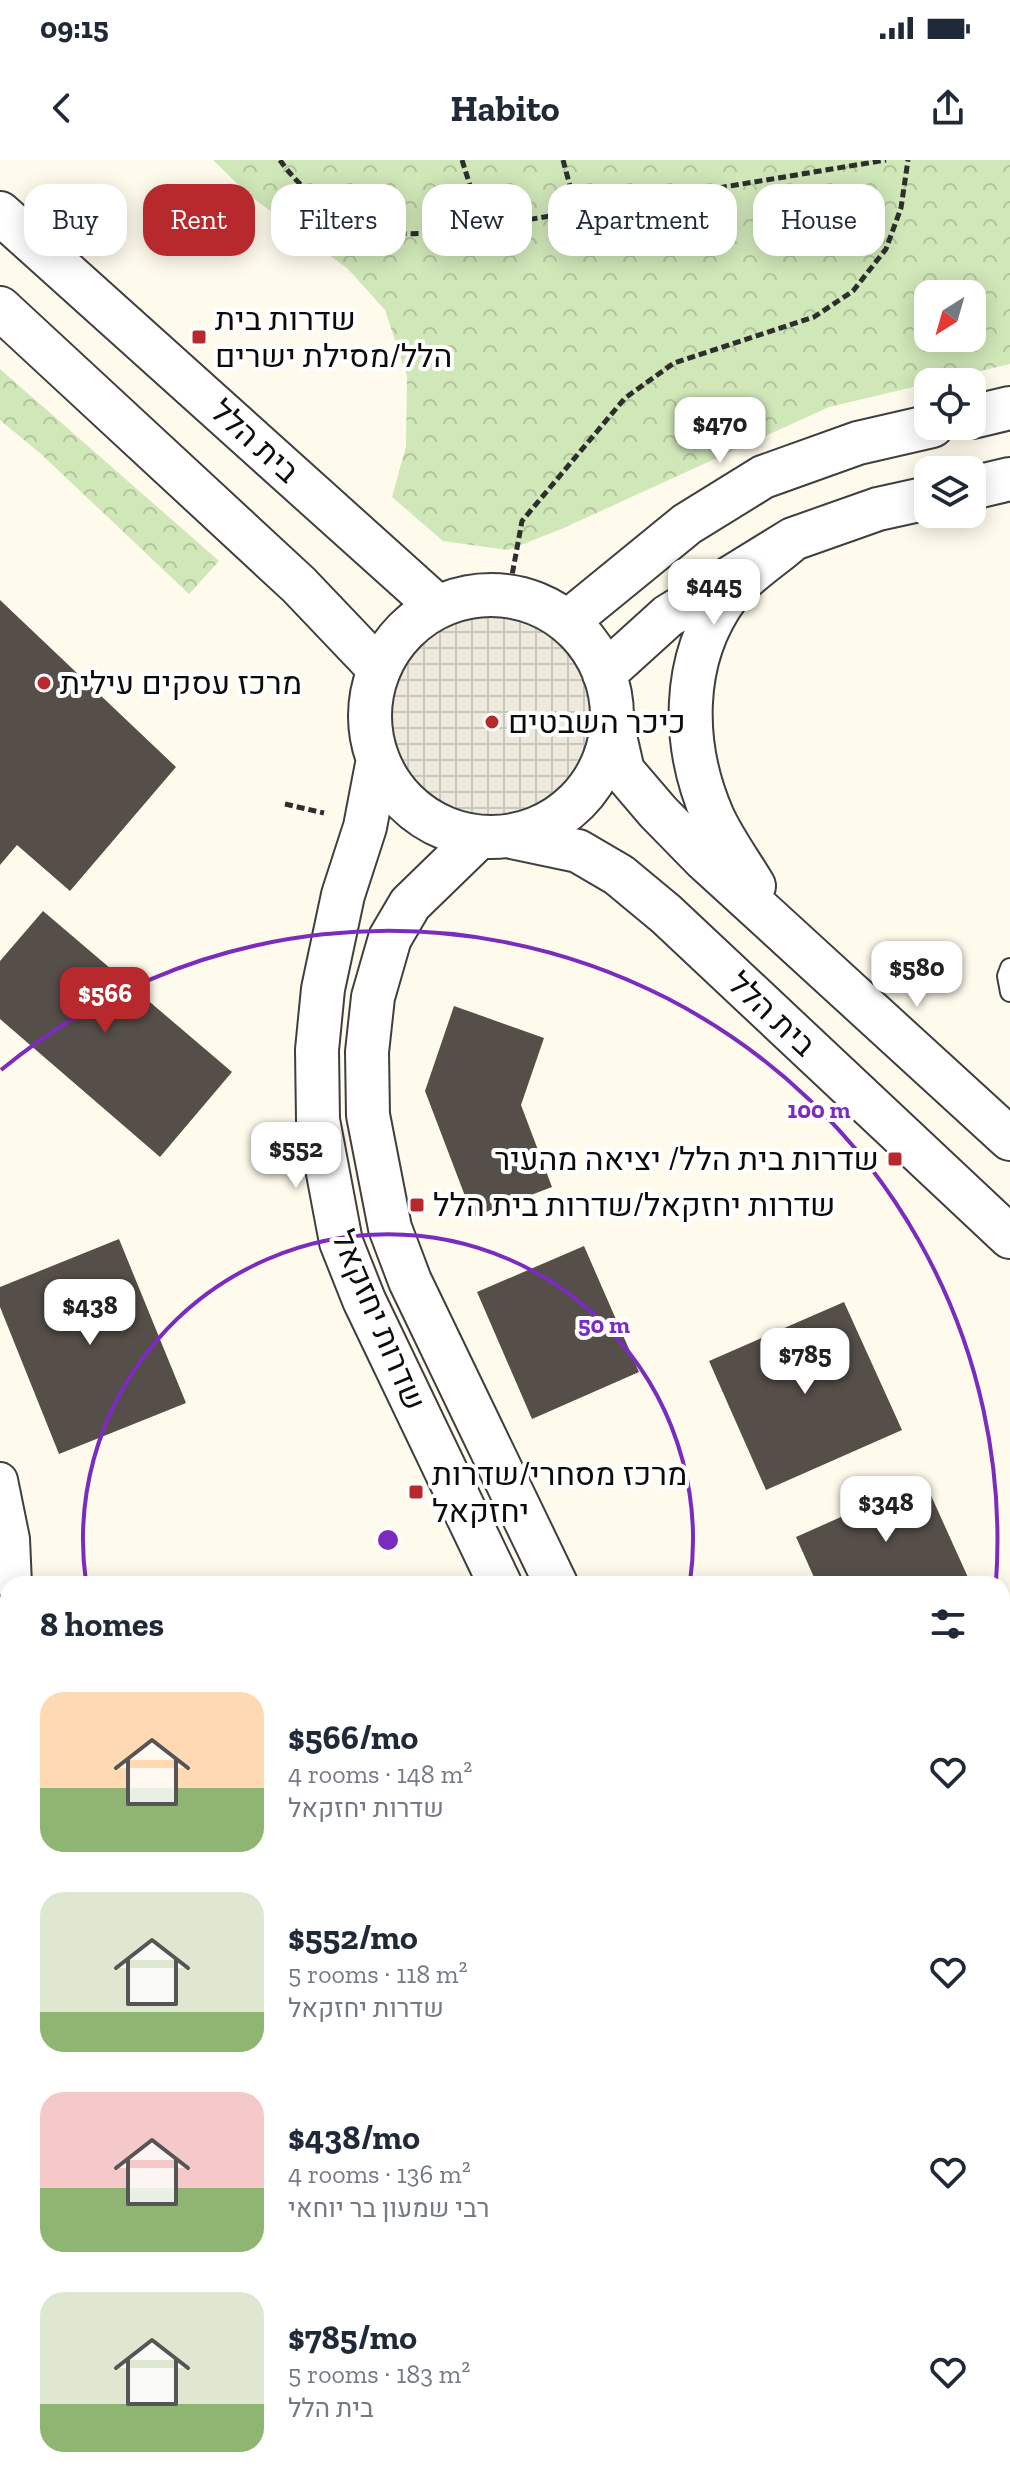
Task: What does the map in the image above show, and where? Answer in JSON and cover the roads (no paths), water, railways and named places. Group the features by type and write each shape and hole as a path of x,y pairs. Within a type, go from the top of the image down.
{"street":[{"name":"בית הלל","path":"0,213 438,607"},
{"path":"0,308 299,585 379,669"},
{"path":"986,414 1010,408"},
{"path":"567,622 687,524 763,477 858,443 914,430"},
{"path":"986,485 1010,479"},
{"path":"604,674 668,616 793,539 878,509 914,501"},
{"path":"780,928 714,820 696,772 689,720 694,677 709,627 730,593 793,539"},
{"path":"486,596 508,597 540,605 567,622 589,646 604,674 612,704 606,755 591,785 569,810 540,827 493,837 453,831 428,820 407,803 390,783 378,759 371,730 371,701 379,669 393,644 414,623 438,607 461,599 486,596"},
{"path":"612,722 623,771 686,840 1010,1139"},
{"name":"שדרות יחזקאל","path":"378,759 365,827 343,895 323,989 317,1050 318,1120 341,1242 364,1300 496,1576"},
{"name":"בית הלל","path":"493,837 578,851 619,875 666,914 1010,1237"},
{"name":"שדרות יחזקאל","path":"493,837 410,904 390,938 373,997 367,1052 368,1115 390,1228 410,1281 552,1576"},
{"path":"0,1480 12,1539 14,1576"}],"lane":[{"path":"1010,968 1007,976 1010,992"}],"place":[{"name":"שדרות בית הלל/מסילת ישרים","path":"199,337"},
{"name":"מרכז עסקים עילית","path":"44,683"},
{"name":"כיכר השבטים","path":"492,722"},
{"name":"שדרות בית הלל/ יציאה מהעיר","path":"895,1159"},
{"name":"שדרות יחזקאל/שדרות בית הלל","path":"417,1205"},
{"name":"מרכז מסחרי/שדרות יחזקאל","path":"416,1492"}]}
